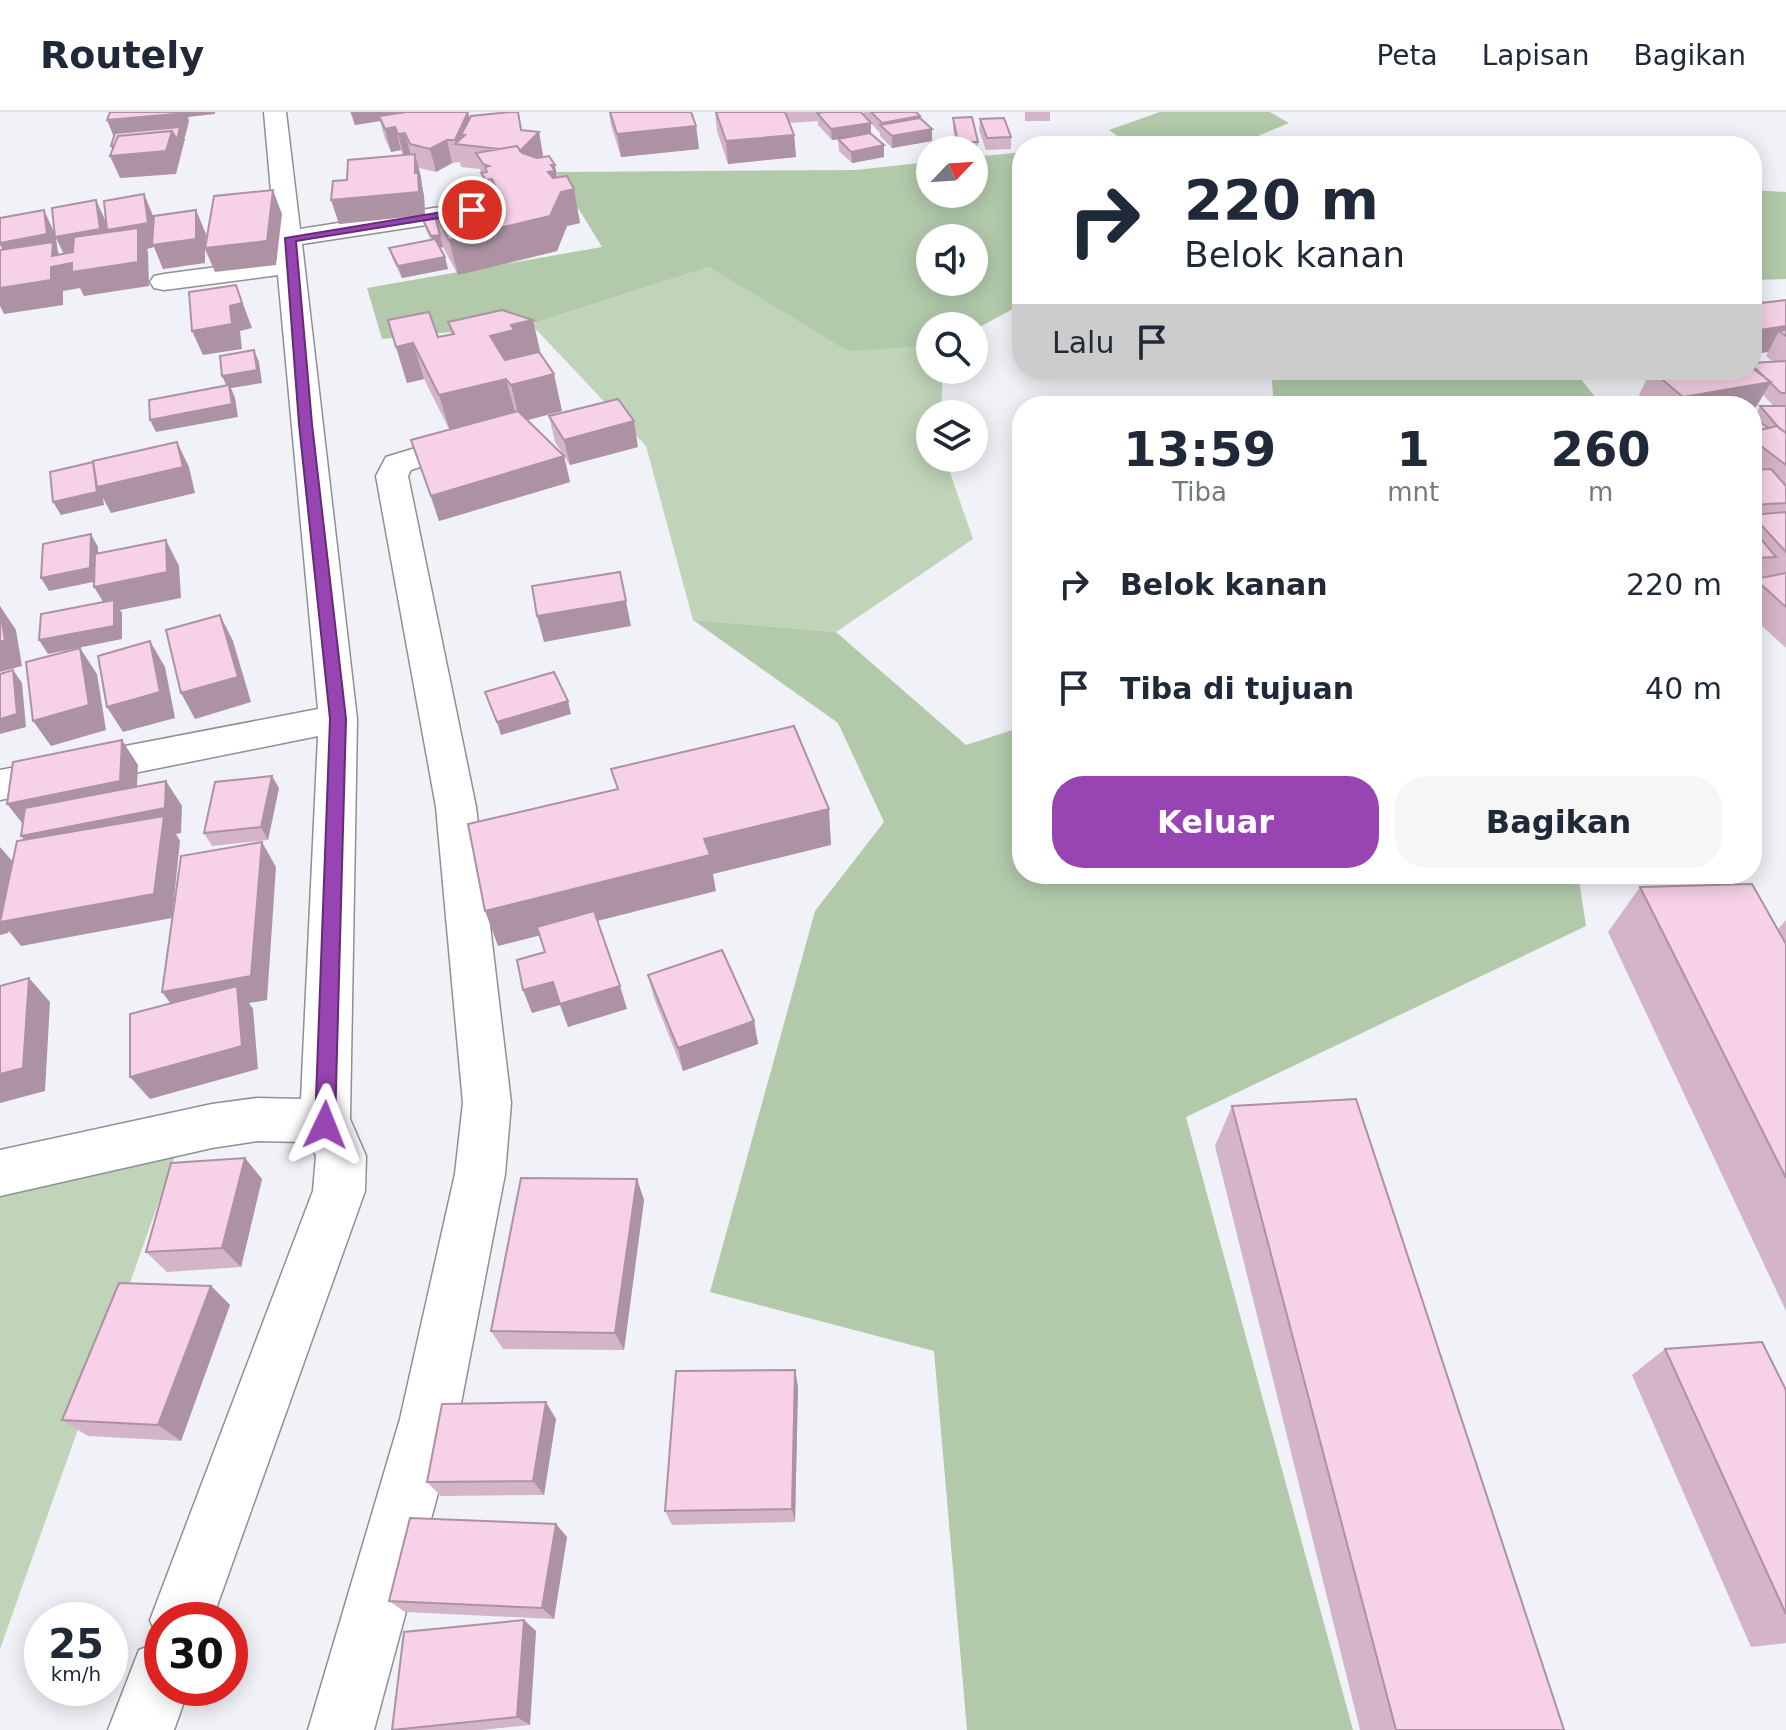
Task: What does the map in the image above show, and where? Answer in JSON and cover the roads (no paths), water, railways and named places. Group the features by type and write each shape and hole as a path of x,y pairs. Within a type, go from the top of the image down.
{"street":[{"path":"275,112 338,719 325,1125"},
{"path":"164,282 472,210"},
{"path":"341,1730 429,1419 480,1174 487,1103 456,807 392,476 397,464 461,443"},
{"path":"0,785 338,719"},
{"path":"0,1173 222,1124 272,1118 299,1118 325,1125 340,1143 343,1163 339,1191 188,1602"},
{"path":"141,1730 150,1706"}]}
